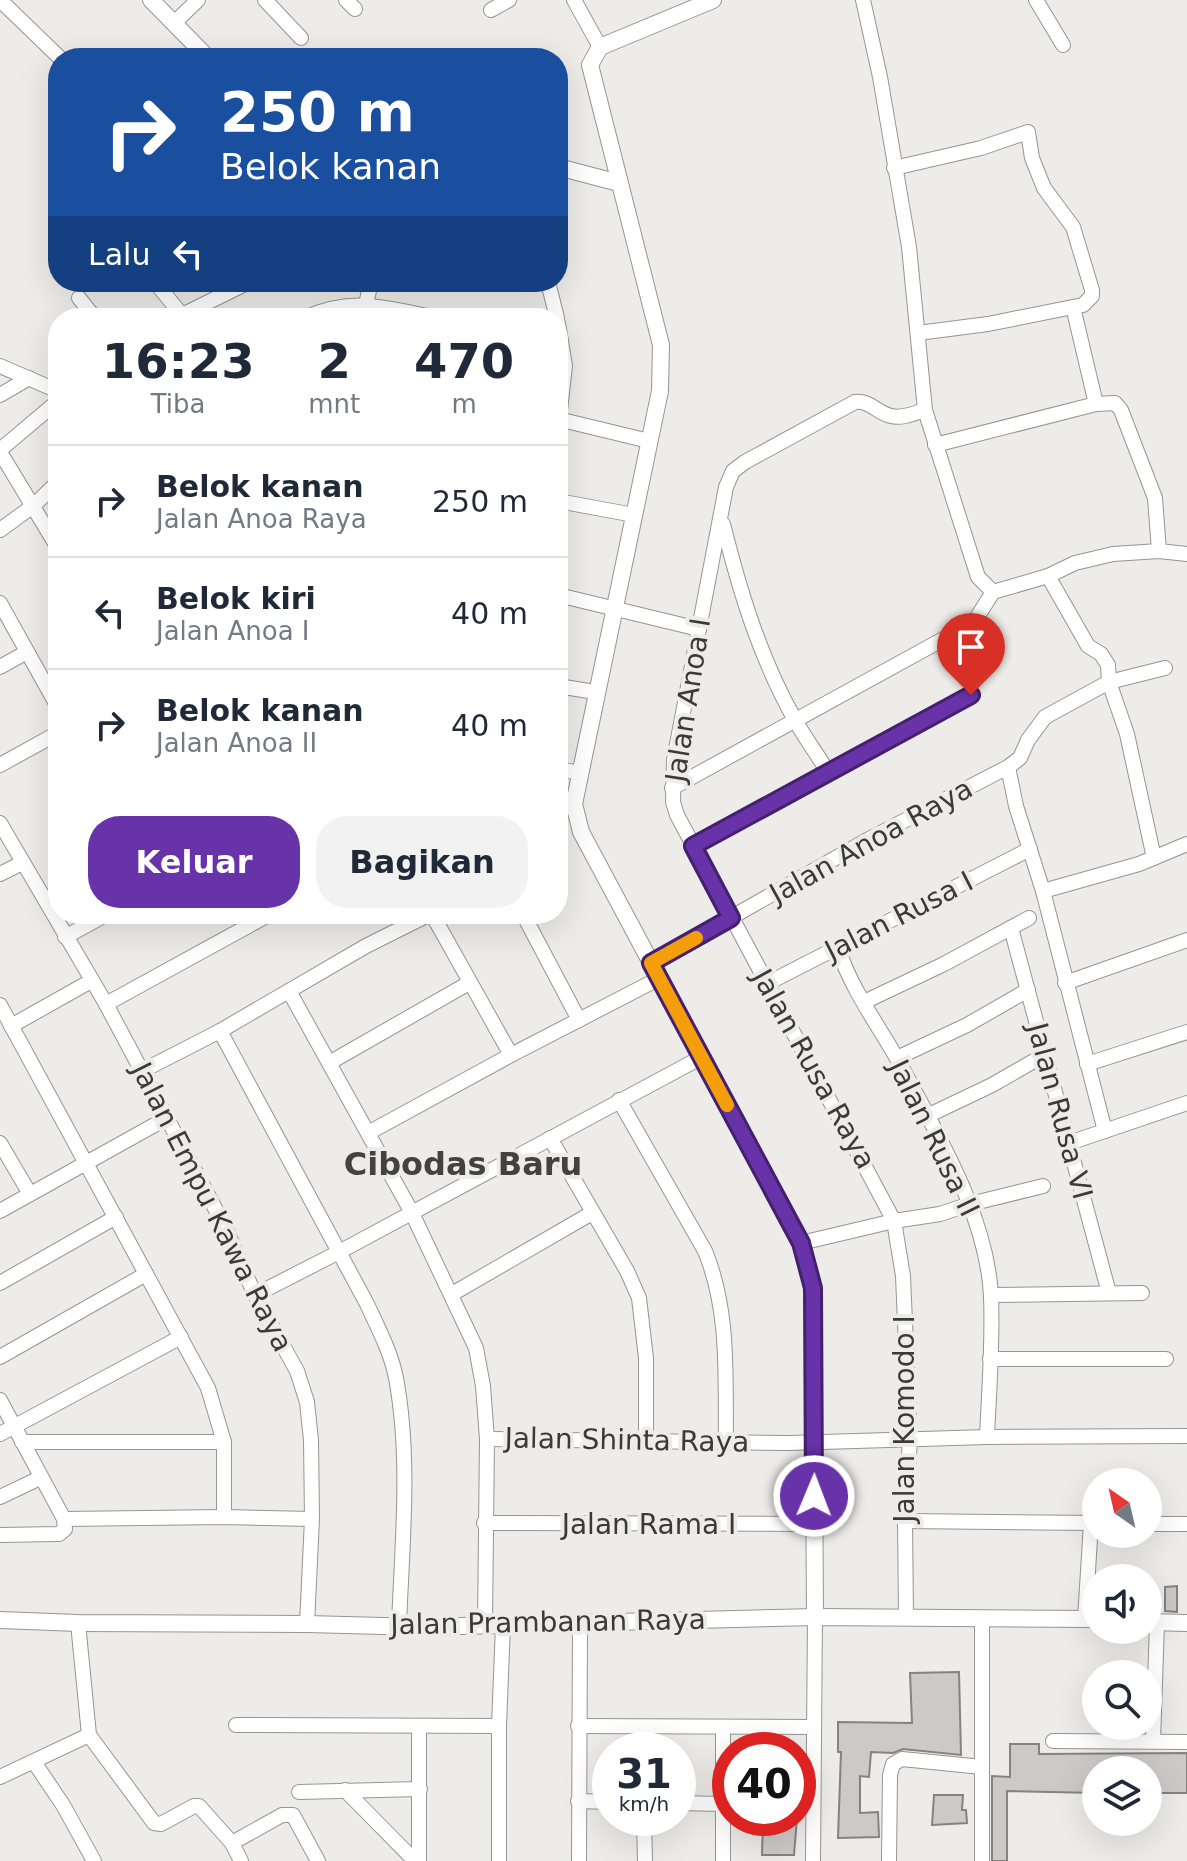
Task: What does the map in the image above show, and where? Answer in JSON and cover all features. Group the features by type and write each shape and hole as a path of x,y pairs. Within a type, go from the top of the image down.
{"street":[{"path":"0,0 50,48"},
{"path":"151,0 198,48"},
{"path":"174,23 198,0"},
{"path":"265,0 301,38"},
{"path":"491,10 509,0"},
{"path":"574,0 600,47"},
{"path":"713,0 600,47 590,65 661,345 660,391 574,804 581,832 801,1243 813,1288 813,1861"},
{"path":"1036,0 1063,45"},
{"path":"866,1 909,247 925,410 978,577 993,592"},
{"path":"894,168 981,148 1028,132 1032,158 1044,188 1073,227 1092,290 1089,301 1073,307 988,324 918,333"},
{"path":"568,170 619,183"},
{"path":"195,308 228,292"},
{"path":"366,304 369,292"},
{"path":"79,298 87,308"},
{"path":"330,308 366,304 386,308"},
{"path":"1073,307 1096,404"},
{"path":"0,366 48,387"},
{"path":"0,395 29,378"},
{"name":"Jalan Anoa I","path":"731,918 677,815 672,788 674,760 726,487 733,471 786,437 855,402 866,401 888,416 899,417 925,410"},
{"path":"935,445 1096,404 1115,403 1121,410 1155,498 1159,551"},
{"path":"48,410 0,451 48,531"},
{"path":"568,421 649,441"},
{"path":"0,530 48,492"},
{"path":"568,503 634,515"},
{"path":"721,517 740,592 760,648 795,721 828,772"},
{"path":"974,622 993,592 1048,576 1075,563 1113,554 1159,551 1187,554"},
{"path":"1048,576 1088,646 1108,665 1109,682 1127,734 1154,858"},
{"path":"568,597 699,629"},
{"path":"0,603 48,689"},
{"path":"672,788 958,631"},
{"path":"0,667 27,652"},
{"path":"1105,1131 1008,767 1020,758 1042,720 1109,682 1165,668"},
{"path":"568,688 595,692"},
{"path":"693,846 971,695"},
{"path":"0,765 48,739"},
{"name":"Jalan Anoa Raya","path":"651,963 869,839 1008,767"},
{"path":"568,771 580,773"},
{"name":"Jalan Empu Kawa Raya","path":"0,823 48,908"},
{"path":"1043,891 1154,858 1187,844"},
{"name":"Jalan Rusa I","path":"768,983 1030,849"},
{"path":"0,874 22,863"},
{"name":"Jalan Rusa Raya","path":"731,918 894,1221"},
{"path":"864,1002 944,964 1029,918"},
{"name":"Jalan Empu Kawa Raya","path":"57,924 142,1071 225,1227 255,1295 297,1371 307,1402 311,1440 312,1519 307,1624"},
{"path":"65,937 89,924"},
{"path":"106,1004 252,924"},
{"path":"142,1071 411,924"},
{"path":"437,924 511,1055"},
{"path":"528,924 579,1020"},
{"name":"Jalan Rusa VI","path":"1011,928 1109,1293"},
{"path":"1065,983 1187,940"},
{"name":"Jalan Rusa II","path":"838,948 846,975 897,1058 970,1204 983,1247 992,1295 987,1437"},
{"path":"368,1133 660,978"},
{"path":"91,981 4,1016 208,1388 224,1442 224,1517"},
{"path":"329,1063 469,983"},
{"path":"897,1058 967,1025 1028,990"},
{"path":"289,991 411,1211 476,1348 487,1439 485,1624"},
{"path":"220,1031 383,1337 396,1377 404,1482 399,1625"},
{"path":"1087,1064 1187,1032"},
{"path":"927,1116 992,1085 1046,1054"},
{"path":"255,1295 702,1057"},
{"path":"619,1100 713,1270 720,1293 725,1337 726,1441"},
{"path":"1069,1143 1187,1103"},
{"path":"0,1211 167,1118"},
{"path":"550,1138 639,1298 646,1358 646,1439"},
{"path":"0,1143 30,1194"},
{"path":"801,1243 894,1221 940,1214 1043,1186"},
{"path":"452,1294 592,1213"},
{"path":"0,1283 116,1217"},
{"name":"Jalan Komodo I","path":"894,1221 903,1276 910,1439 905,1521 906,1618"},
{"path":"0,1357 146,1274"},
{"path":"992,1295 1142,1293"},
{"path":"0,1434 181,1337"},
{"path":"990,1359 1166,1359"},
{"path":"0,1400 64,1519 65,1529 59,1534 0,1535"},
{"name":"Jalan Shinta Raya","path":"487,1439 815,1442 1187,1436"},
{"path":"22,1442 224,1442"},
{"path":"0,1497 40,1478"},
{"path":"64,1519 312,1519"},
{"path":"905,1521 1082,1523"},
{"name":"Jalan Rama I","path":"484,1523 814,1524"},
{"path":"1162,1524 1187,1524"},
{"name":"Jalan Prambanan Raya","path":"0,1620 422,1627 815,1617 1082,1619"},
{"path":"982,1619 982,1861"},
{"path":"1162,1622 1187,1623"},
{"path":"78,1623 89,1735 154,1823 161,1824 199,1806 232,1843 241,1861"},
{"path":"579,1861 580,1624"},
{"path":"499,1861 503,1625"},
{"path":"1152,1644 1153,1741"},
{"path":"236,1725 499,1726"},
{"path":"417,1861 419,1726"},
{"path":"578,1726 814,1727"},
{"path":"723,1727 723,1732"},
{"path":"0,1777 89,1735"},
{"path":"1053,1741 1187,1742"},
{"path":"889,1861 890,1775 893,1764 902,1759 982,1767"},
{"path":"34,1762 63,1805 94,1861"},
{"path":"299,1792 420,1789"},
{"path":"345,1790 417,1861"},
{"path":"578,1801 592,1801"},
{"path":"232,1843 282,1815 293,1815 318,1861"},
{"path":"644,1836 645,1861"},
{"path":"723,1836 723,1861"}],"building":[{"path":"1177,1586 1177,1612 1165,1611 1165,1587"},
{"path":"959,1672 961,1755 903,1749 893,1753 871,1752 869,1777 860,1776 860,1813 878,1812 879,1837 838,1838 841,1752 838,1752 838,1722 912,1723 910,1673"},
{"path":"1010,1744 1039,1744 1039,1754 1187,1753 1187,1793 1162,1793 1162,1756 1082,1756 1082,1793 1007,1791 1007,1861 992,1861 992,1776 1010,1777"},
{"path":"934,1795 963,1795 962,1810 966,1810 967,1823 932,1825"},
{"path":"763,1836 796,1836 794,1855 762,1855"}],"slow traffic":[{"path":"696,938 651,963 727,1105"}],"district":[{"name":"Cibodas Baru","path":"463,1164"}],"route":[{"path":"814,1496 813,1288 801,1243 651,963 731,918 693,846 971,695"}]}
